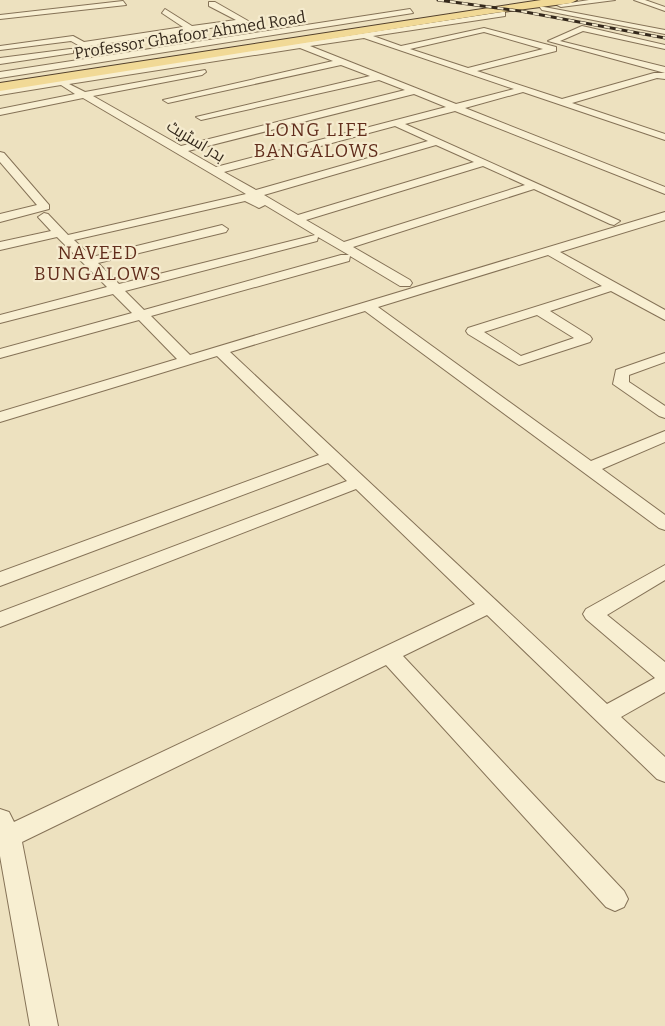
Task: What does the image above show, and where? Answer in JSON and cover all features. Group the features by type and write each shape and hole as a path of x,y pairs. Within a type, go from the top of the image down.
{"main road":[{"name":"Professor Ghafoor Ahmed Road","path":"290,42 473,6 527,0"},
{"path":"0,87 494,9 572,0"},
{"name":"Professor Ghafoor Ahmed Road","path":"0,81 61,77"}],"street":[{"path":"23,5 124,3 120,0"},
{"path":"611,0 542,8 665,32"},
{"path":"638,0 665,9"},
{"path":"212,4 290,42 665,191"},
{"path":"0,17 58,5"},
{"path":"165,11 191,28"},
{"path":"219,68 290,42 410,11"},
{"path":"0,75 102,60 365,36 501,14"},
{"path":"84,44 244,21"},
{"path":"665,46 582,28 552,41 665,70"},
{"path":"400,48 484,30 552,49 466,71"},
{"path":"365,36 665,137"},
{"path":"2,48 74,38 102,60"},
{"path":"596,52 632,39"},
{"path":"2,48 29,71"},
{"path":"0,61 70,51"},
{"path":"640,63 665,54"},
{"path":"0,112 86,96 154,93 342,62"},
{"path":"154,93 208,71"},
{"path":"564,102 657,75 665,76"},
{"path":"192,113 379,76"},
{"path":"0,92 61,77"},
{"name":"بدر اسٹریٹ","path":"61,77 86,96 405,284"},
{"path":"214,171 522,90"},
{"path":"178,150 414,91"},
{"path":"154,93 236,136"},
{"path":"396,123 614,221"},
{"path":"272,127 311,146"},
{"path":"254,194 437,142"},
{"path":"0,143 49,199"},
{"path":"0,155 45,207 0,218"},
{"path":"296,219 483,163"},
{"path":"344,246 534,186"},
{"path":"0,246 62,236 247,197 345,258 0,354"},
{"path":"0,417 405,284 665,206"},
{"path":"0,406 184,357 220,351 665,216"},
{"path":"44,218 184,357"},
{"path":"88,262 222,229"},
{"path":"0,319 313,238"},
{"path":"549,251 665,316"},
{"path":"538,310 585,339 519,361 472,331 538,310 612,287"},
{"path":"367,306 665,524"},
{"path":"220,351 665,772"},
{"path":"665,357 621,373 621,384 665,412"},
{"path":"590,468 665,436"},
{"path":"0,579 331,456"},
{"path":"0,620 358,482"},
{"path":"665,572 593,614 665,674"},
{"path":"45,1026 3,832 489,606"},
{"path":"388,654 615,899"},
{"path":"605,715 665,682"}],"railway":[{"path":"438,0 520,11 665,38"}],"district":[{"name":"LONG LIFE BANGALOWS","path":"317,140"},
{"name":"NAVEED BUNGALOWS","path":"98,263"}]}
